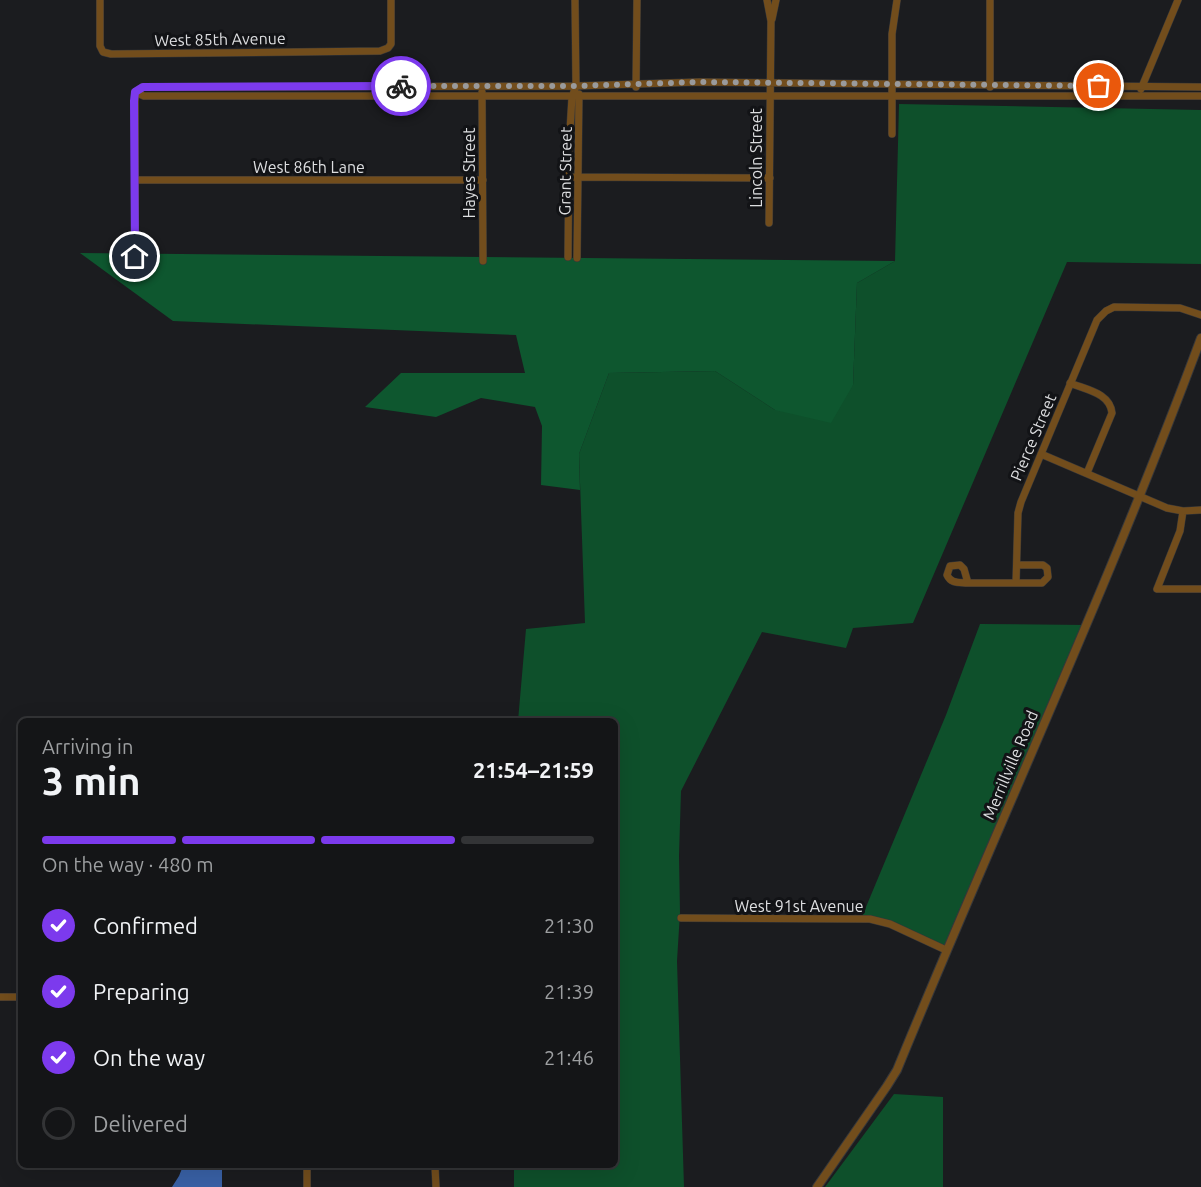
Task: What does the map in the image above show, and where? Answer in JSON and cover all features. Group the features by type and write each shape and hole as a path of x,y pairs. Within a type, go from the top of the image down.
{"street":[{"name":"West 85th Avenue","path":"100,0 100,46 103,52 111,54 380,51 391,44 391,0"},
{"name":"Grant Street","path":"575,0 577,258"},
{"path":"636,94 637,0"},
{"name":"Lincoln Street","path":"767,0 771,21 769,223"},
{"name":"Lincoln Street","path":"771,21 776,0"},
{"path":"892,134 892,34 897,0"},
{"path":"990,0 990,95"},
{"path":"1138,96 1178,0"},
{"path":"135,92 143,87 576,86 699,82 1201,87"},
{"name":"Hayes Street","path":"482,86 483,261"},
{"path":"135,92 144,96 576,97 636,94 1201,96"},
{"path":"135,92 135,257"},
{"name":"Grant Street","path":"568,257 568,177 576,97"},
{"path":"568,177 770,178"},
{"name":"West 86th Lane","path":"135,180 483,180"},
{"name":"Pierce Street","path":"1016,583 1018,513 1097,320 1114,307 1180,308 1201,315"},
{"name":"Merrillville Road","path":"817,1187 897,1070 946,950 1141,497 1201,338"},
{"path":"1070,383 1104,397 1111,406 1112,413 1087,473"},
{"path":"1041,454 1167,508 1183,511 1201,510"},
{"path":"1183,511 1180,531 1157,589 1201,589"},
{"path":"968,583 1042,583 1046,581 1049,572 1043,565 1017,565"},
{"name":"West 91st Avenue","path":"681,918 870,920 890,924 946,950"},
{"path":"0,997 18,997"},
{"path":"307,1168 307,1187"},
{"path":"435,1168 436,1187"}],"green space":[{"path":"899,104 1201,110 1201,264 1067,262 913,623 853,628 846,648 762,632 681,791 680,913 677,961 684,1187 514,1187 514,1168 618,1168 618,718 518,718 526,629 585,623 579,454 609,373 715,371 775,410 853,385 857,283 895,261"},
{"path":"80,253 895,261 857,283 853,385 831,423 775,410 715,371 609,373 579,454 580,490 541,485 542,426 535,407 481,398 436,417 365,407 401,373 525,373 516,335 173,321"},
{"path":"980,624 1086,625 946,950 890,924 861,919 946,715"},
{"path":"894,1094 943,1097 943,1187 825,1187"}],"water":[{"path":"182,1168 222,1168 222,1187 172,1187"}],"way so far":[{"path":"401,86 576,86 699,82 1099,86"}],"route":[{"path":"135,257 135,92 143,87 401,86"}]}
